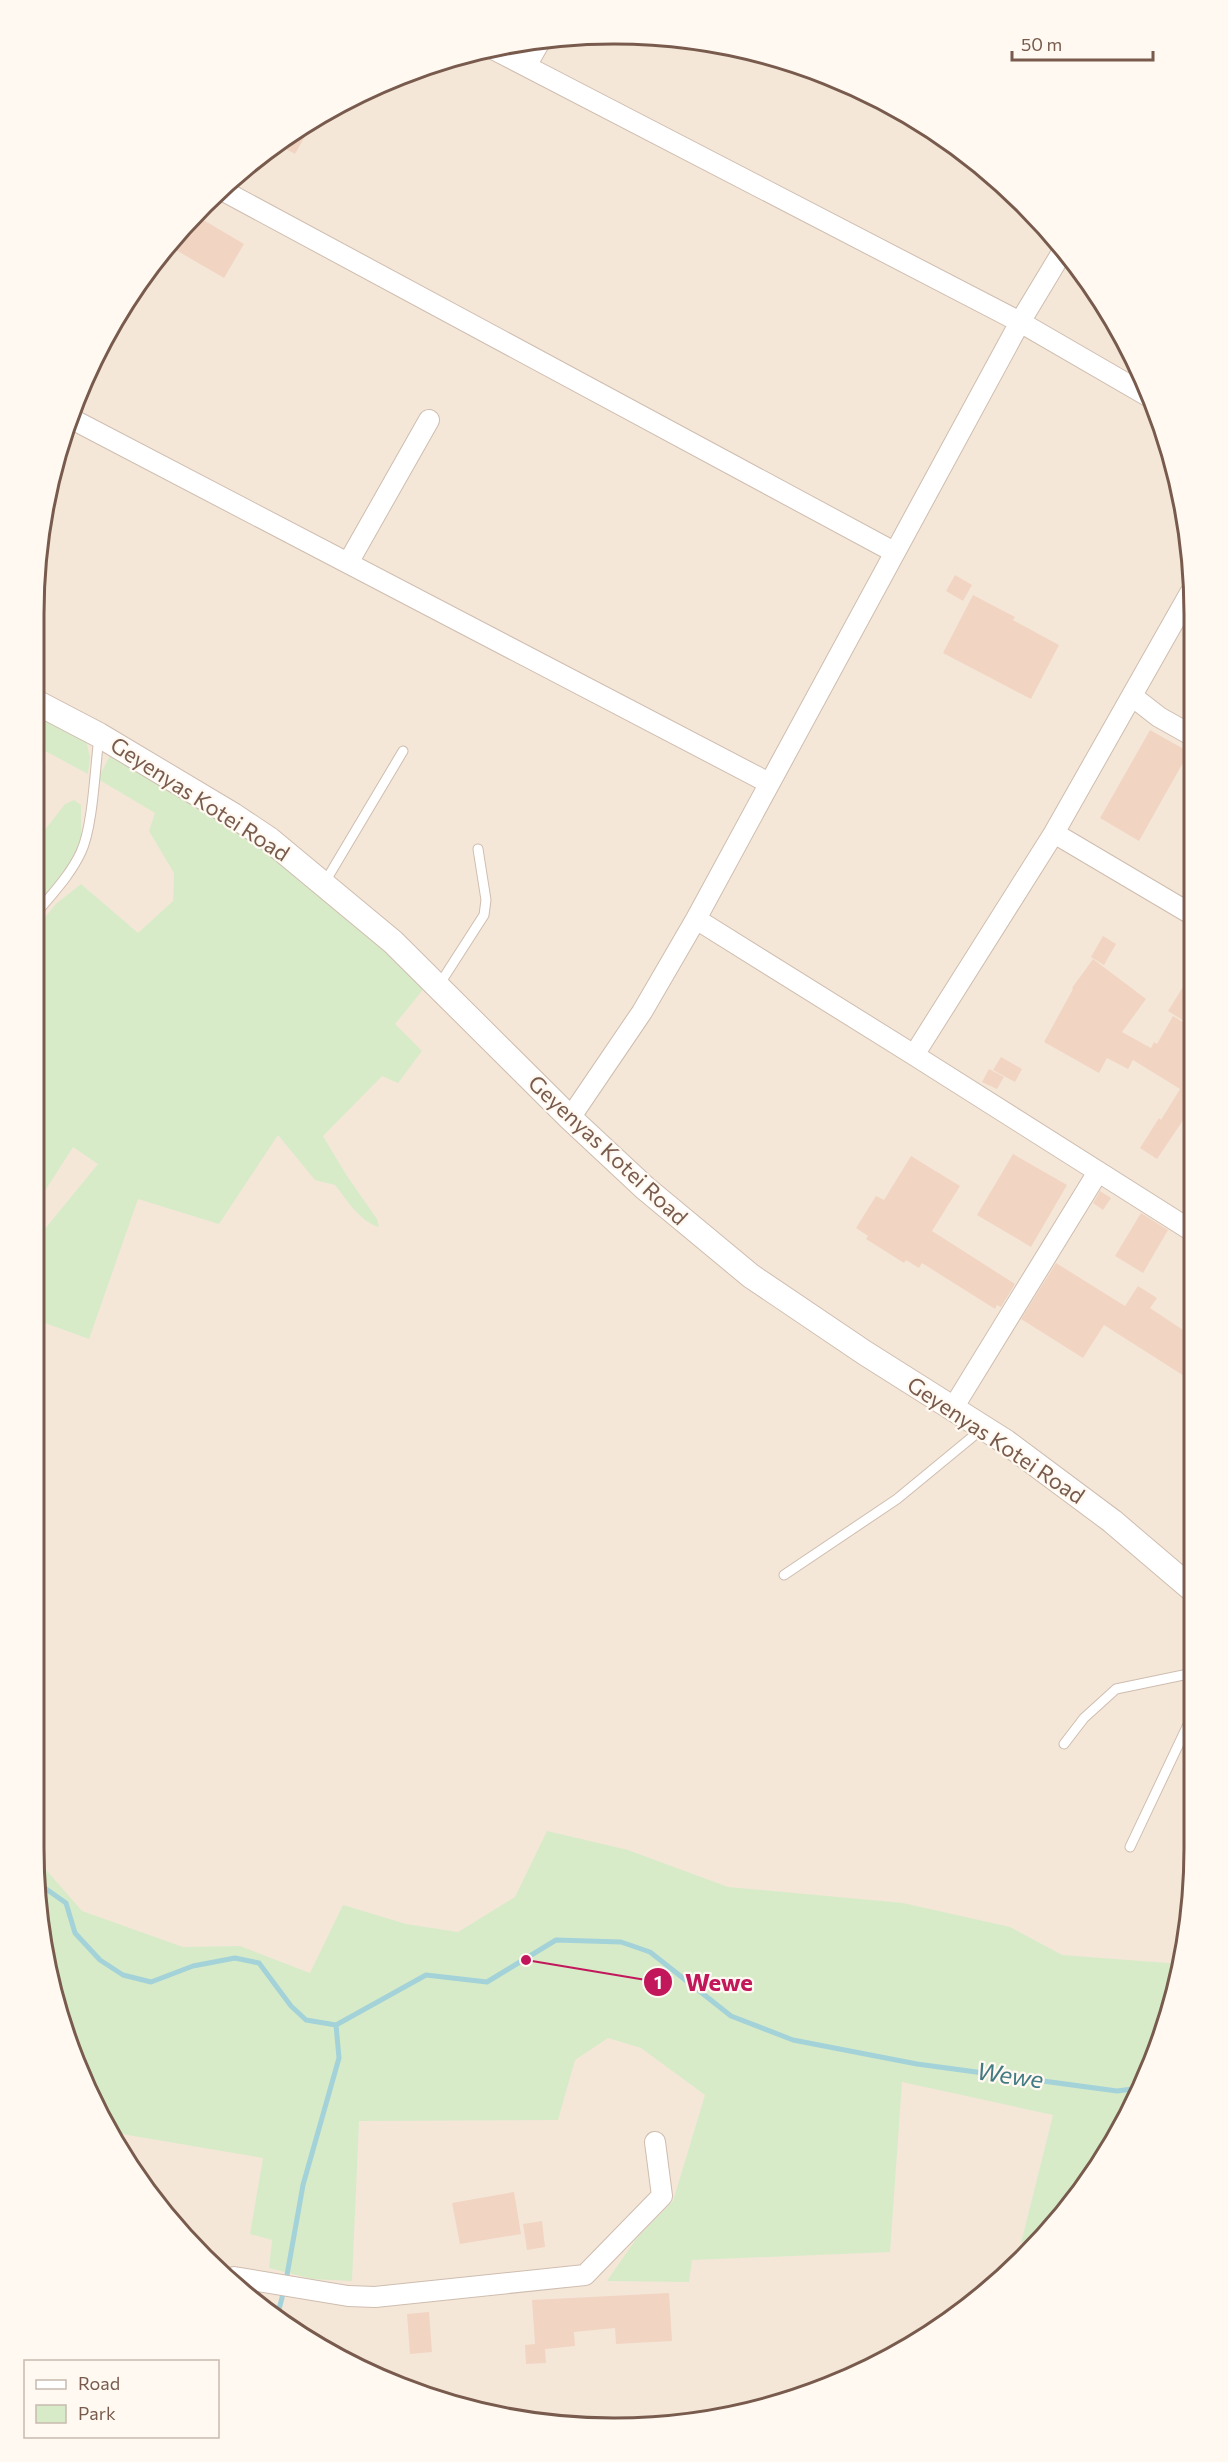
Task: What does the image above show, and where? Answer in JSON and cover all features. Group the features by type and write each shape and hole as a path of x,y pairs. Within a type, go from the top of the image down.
{"street":[{"path":"526,66 536,49"},
{"path":"503,54 1020,322 1139,391"},
{"path":"229,194 894,552"},
{"path":"570,1118 642,1012 696,919 1020,322 1059,257"},
{"path":"348,563 429,420"},
{"path":"77,422 770,783"},
{"path":"914,1055 1053,832 1184,604"},
{"path":"1132,696 1160,717 1184,731"},
{"name":"Geyenyas Kotei Road","path":"44,706 99,735 269,839 393,942 570,1118 645,1188 751,1276 984,1427 1112,1521 1184,1582"},
{"path":"1053,832 1184,910"},
{"path":"696,919 1184,1226"},
{"path":"953,1408 1098,1172"},
{"path":"239,2278 348,2296 375,2297 585,2275 662,2196 655,2142"}],"lane":[{"path":"44,904 75,865 82,850 99,735"},
{"path":"324,884 403,751"},
{"path":"437,987 484,915 486,900 478,849"},
{"path":"784,1575 897,1499 984,1427"},
{"path":"1064,1744 1084,1718 1116,1689 1184,1674"},
{"path":"1130,1847 1184,1733"}],"shaded area":[{"path":"614,44 688,48 725,54 762,63 832,87 899,120 961,161 1017,211 1067,267 1108,329 1141,396 1165,466 1180,540 1184,614 1184,1848 1180,1922 1174,1959 1165,1996 1141,2066 1108,2133 1067,2195 1043,2224 990,2277 961,2301 899,2342 832,2375 762,2399 725,2408 651,2417 577,2417 540,2414 466,2399 396,2375 362,2360 329,2342 267,2301 211,2251 161,2195 120,2133 102,2100 87,2066 63,1996 48,1922 44,1848 44,614 48,540 54,503 63,466 87,396 102,362 140,297 161,267 211,211 267,161 297,140 362,102 396,87 466,63 503,54 540,48"}],"green space":[{"path":"44,719 86,741 90,757 88,774 44,750"},
{"path":"112,752 277,856 426,986 395,1024 422,1051 398,1083 382,1076 323,1136 377,1219 379,1227 360,1215 335,1185 315,1180 278,1135 219,1224 138,1199 89,1339 44,1323 44,1230 98,1164 73,1147 44,1192 44,918 56,904 81,884 138,933 173,901 174,873 149,831 155,813 98,779"},
{"path":"74,800 81,805 81,846 44,900 44,831 65,804"},
{"path":"547,1831 628,1850 728,1887 903,1903 1010,1927 1062,1955 1173,1963 1154,2031 1126,2100 1108,2133 1067,2195 1025,2243 1021,2243 1053,2115 902,2082 890,2252 692,2260 689,2282 607,2281 636,2239 673,2201 705,2095 641,2048 608,2038 575,2060 558,2120 359,2121 352,2281 312,2279 269,2268 272,2240 250,2234 263,2158 120,2134 87,2066 63,1996 48,1922 45,1868 82,1911 183,1947 240,1946 310,1973 343,1905 406,1924 458,1932 515,1897"}],"building":[{"path":"306,134 295,154 285,148"},
{"path":"203,220 244,244 224,278 175,250"},
{"path":"955,575 972,585 963,601 946,591"},
{"path":"973,595 1015,617 1013,620 1059,645 1031,699 943,653"},
{"path":"1150,730 1184,749 1184,761 1139,841 1100,818"},
{"path":"1103,936 1116,944 1104,965 1091,957"},
{"path":"1093,959 1146,999 1122,1032 1151,1048 1154,1042 1157,1044 1173,1016 1184,1023 1184,1119 1157,1159 1140,1148 1180,1089 1133,1060 1128,1069 1107,1058 1099,1073 1044,1042 1072,988"},
{"path":"1184,985 1184,1021 1168,1011"},
{"path":"1001,1057 1022,1069 1015,1082 993,1070"},
{"path":"989,1069 1004,1077 997,1089 982,1082"},
{"path":"1013,1154 1067,1185 1031,1247 977,1215"},
{"path":"911,1156 960,1186 932,1231 1015,1284 1001,1307 997,1305 995,1309 922,1263 919,1268 906,1260 904,1263 866,1239 868,1236 856,1228 876,1196 884,1200"},
{"path":"1100,1191 1111,1198 1103,1210 1093,1203"},
{"path":"1141,1213 1168,1230 1143,1273 1115,1256"},
{"path":"1056,1263 1125,1306 1138,1286 1157,1298 1150,1308 1184,1331 1184,1376 1104,1325 1083,1358 1021,1319"},
{"path":"514,2192 521,2234 460,2244 452,2203"},
{"path":"542,2221 545,2247 527,2250 523,2224"},
{"path":"669,2293 672,2341 616,2344 615,2328 574,2332 575,2346 545,2349 546,2363 526,2364 525,2345 535,2344 532,2300"},
{"path":"429,2312 432,2352 410,2354 407,2314"}],"waterway":[{"name":"Wewe","path":"45,1888 66,1903 75,1933 100,1960 123,1975 151,1982 193,1966 235,1958 259,1963 291,2006 306,2020 336,2025 426,1975 487,1982 556,1940 621,1942 650,1952 731,2016 793,2040 917,2064 1117,2091 1131,2089"},
{"path":"287,2275 303,2185 339,2058 336,2025"},
{"path":"279,2309 284,2290"}],"place":[{"name":"Wewe","path":"526,1960"}]}
